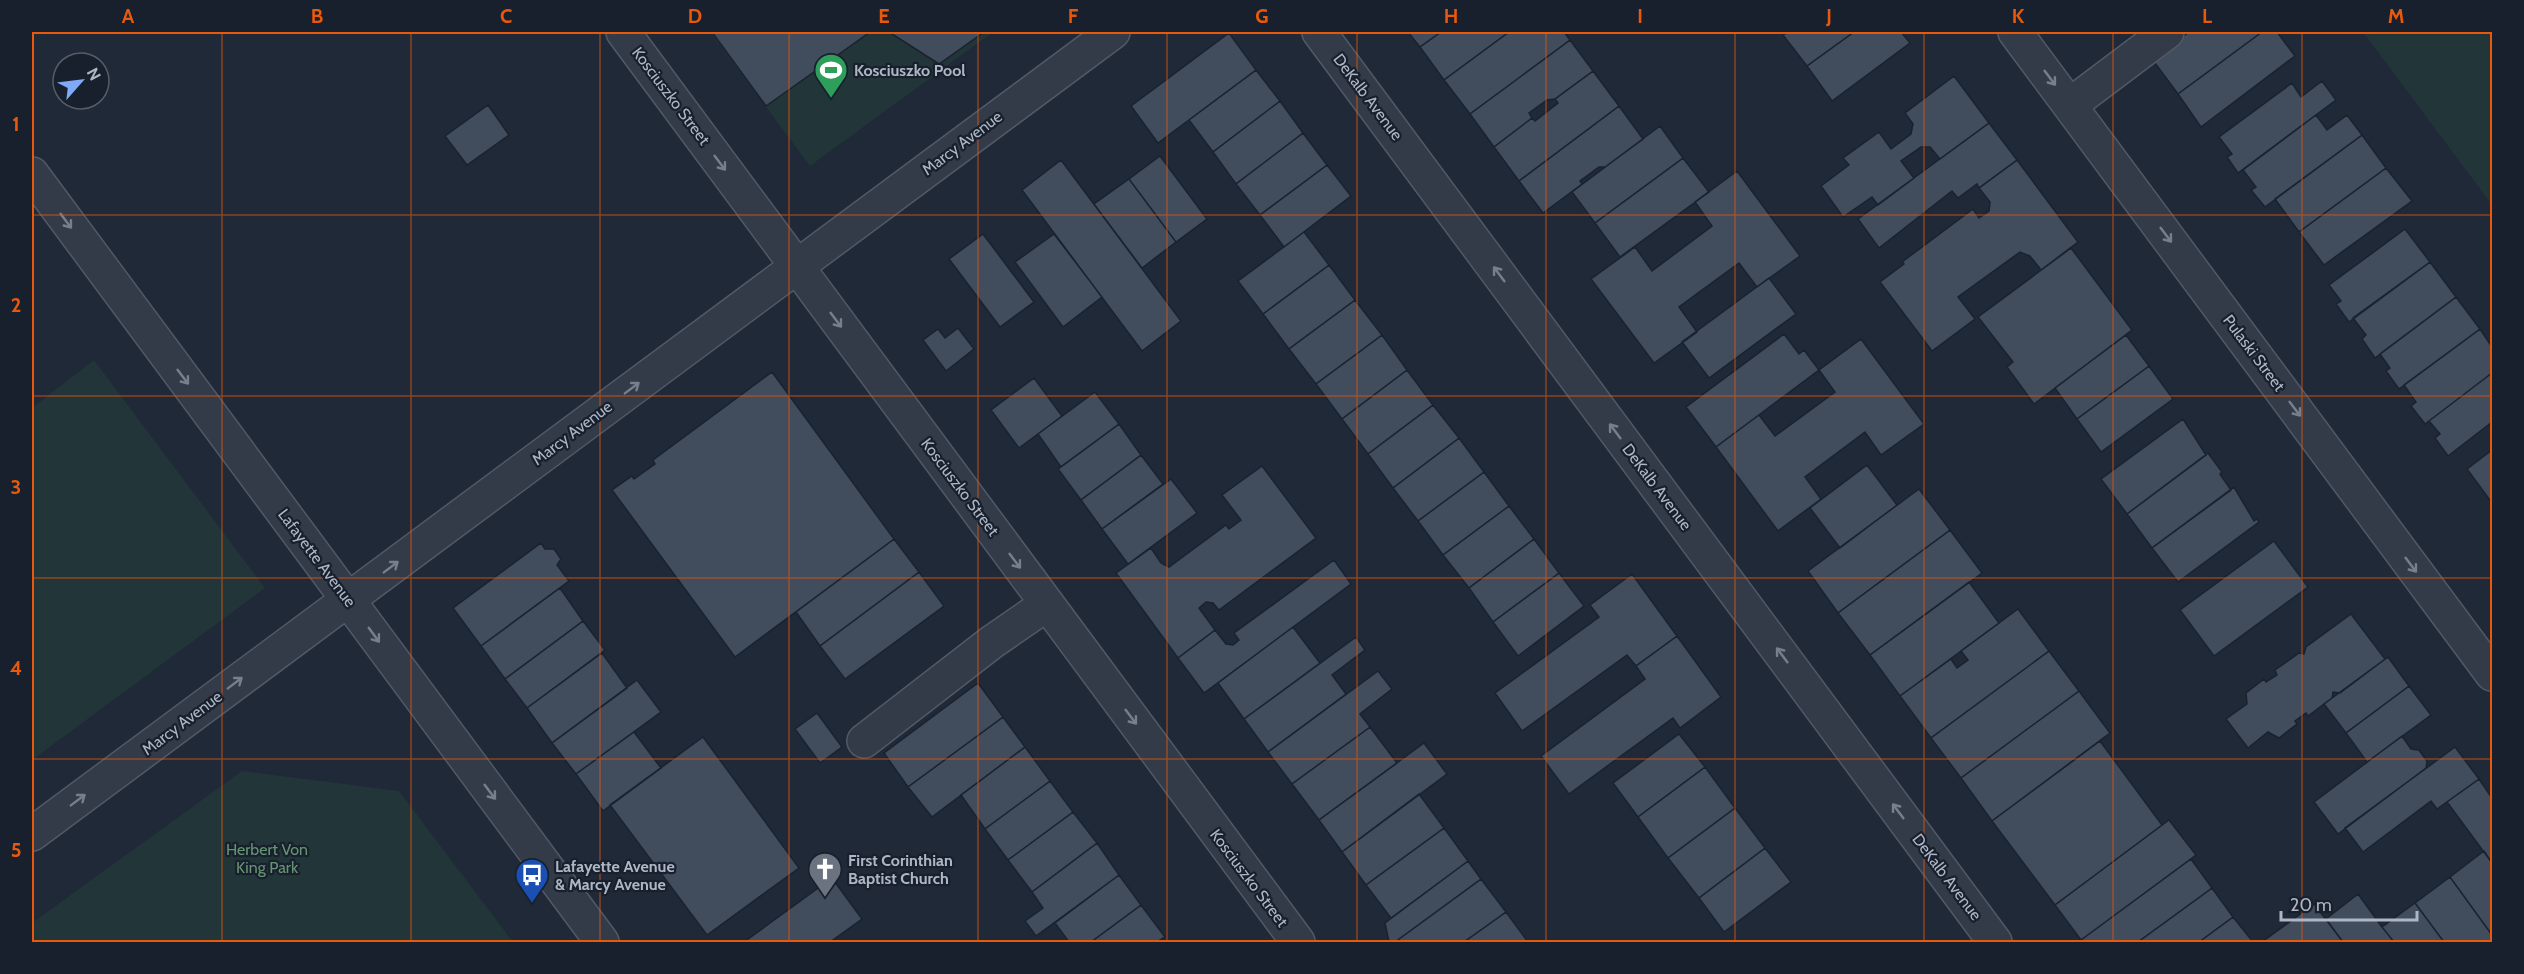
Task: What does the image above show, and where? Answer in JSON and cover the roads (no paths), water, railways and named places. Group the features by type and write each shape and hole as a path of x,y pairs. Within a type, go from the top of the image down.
{"street":[{"name":"Kosciuszko Street","path":"623,32 1296,942"},
{"name":"Marcy Avenue","path":"32,834 1113,32"},
{"name":"DeKalb Avenue","path":"1319,32 1995,942"},
{"name":"Pulaski Street","path":"2015,32 2493,674"},
{"path":"2070,105 2167,32"},
{"name":"Lafayette Avenue","path":"32,174 602,942"},
{"path":"864,741 992,642 1047,604"}],"place":[{"name":"Kosciuszko Pool","path":"831,99"},
{"name":"First Corinthian Baptist Church","path":"825,898"},
{"name":"Lafayette Avenue & Marcy Avenue","path":"532,904"}],"park label":[{"name":"Herbert Von King Park","path":"267,858"}]}
